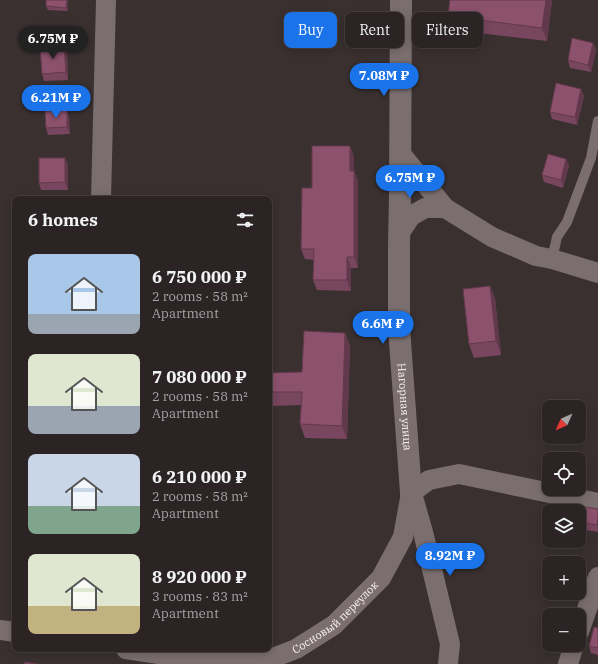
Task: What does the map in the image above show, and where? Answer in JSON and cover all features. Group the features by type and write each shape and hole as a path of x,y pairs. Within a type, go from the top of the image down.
{"street":[{"path":"101,196 106,0"},
{"name":"Нагорная улица","path":"401,0 399,328 412,493 450,644 448,664"},
{"path":"401,154 445,208 492,237 536,256 552,259 598,273"},
{"path":"399,234 411,216 425,208 445,208"},
{"path":"412,493 428,480 459,474 598,503"},
{"name":"Сосновый переулок","path":"145,652 216,663 262,662 296,649 334,625 381,578 403,537 412,493"},
{"path":"586,612 598,577"},
{"path":"0,630 12,632"},
{"path":"568,664 572,652"}],"lane":[{"path":"552,259 557,237 567,222 591,158 598,121"}],"building":[{"path":"46,0 67,0 66,8 46,6"},
{"path":"450,0 546,0 542,28 483,20 483,12 448,12"},
{"path":"572,38 593,43 588,65 568,60"},
{"path":"64,46 66,72 42,74 40,47"},
{"path":"556,83 581,89 575,117 550,112"},
{"path":"67,110 67,127 46,128 45,111"},
{"path":"312,146 350,146 350,171 354,171 354,257 347,257 347,280 313,280 314,249 301,249 302,188 312,188"},
{"path":"548,154 566,159 561,180 542,175"},
{"path":"39,158 65,158 65,182 39,183"},
{"path":"490,286 496,341 469,344 463,289"},
{"path":"304,331 345,333 342,426 300,424 302,392 272,392 272,373 302,372"},
{"path":"586,507 598,509 597,525 586,523"},
{"path":"594,627 598,628 598,648 589,646"},
{"path":"25,662 37,664 24,664"}]}
